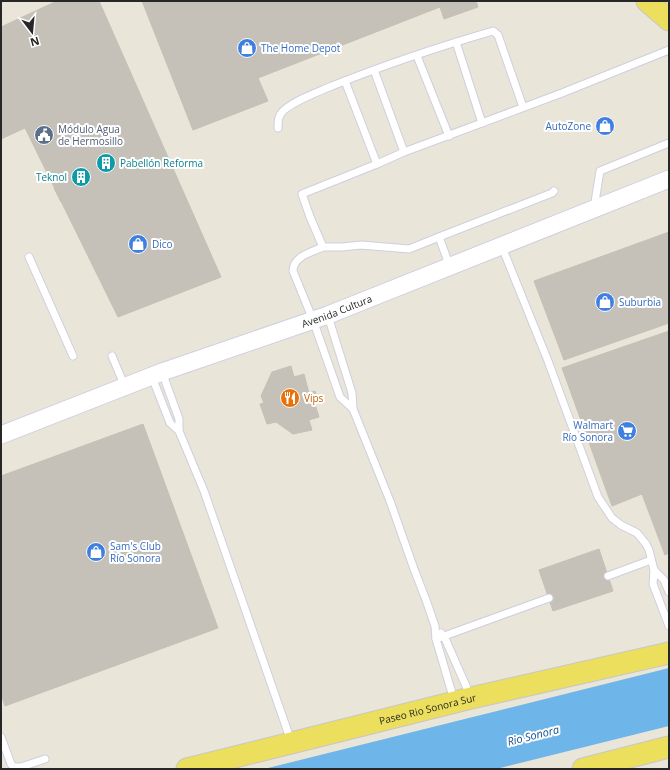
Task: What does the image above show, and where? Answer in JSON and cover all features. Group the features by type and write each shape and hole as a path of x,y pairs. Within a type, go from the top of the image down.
{"main road":[{"path":"647,1 669,20"},
{"name":"Paseo Rio Sonora Sur","path":"187,769 292,744 463,700 669,653"},
{"path":"583,769 622,764 669,748"}],"street":[{"name":"Avenida Cultura","path":"1,435 157,374 320,318 502,247 669,179"}],"lane":[{"path":"278,128 280,115 284,110 308,96 374,70 493,31 498,35 523,107"},
{"path":"456,42 482,122"},
{"path":"323,247 302,194 404,152 588,83 669,50"},
{"path":"417,56 449,136"},
{"path":"374,70 404,152"},
{"path":"345,81 377,164"},
{"path":"594,210 600,172 669,143"},
{"path":"463,700 436,639 435,626 397,520 353,409 352,393 320,318 293,271 293,266 299,258 323,247 361,245 409,248 554,191"},
{"path":"439,237 450,267"},
{"path":"502,247 558,386 598,497 612,518 621,525 632,529 642,538 649,550 654,570 653,584 669,626"},
{"path":"29,257 73,356"},
{"path":"320,318 340,397 353,409"},
{"path":"112,356 125,387"},
{"path":"157,374 170,423 179,431"},
{"path":"157,374 179,419 179,431 192,460 206,498 292,744"},
{"path":"608,576 651,560"},
{"path":"654,570 667,579 669,592"},
{"path":"653,584 667,579"},
{"path":"436,639 549,598"},
{"path":"435,626 444,636 463,700"},
{"path":"1,737 11,764 14,767 21,767 45,759"}],"water":[{"name":"Rio Sonora","path":"669,668 669,726 496,769 264,769"}],"building":[{"name":"Pabellón Reforma","path":"57,1 99,1 221,277 118,317 25,128 1,139 1,27"},
{"name":"The Home Depot","path":"142,1 476,1 478,7 444,19 440,7 258,78 268,101 193,130"},
{"name":"Teknol","path":"100,153 104,166 87,173 94,189 61,202 54,188 74,180 68,166"},
{"name":"Suburbia","path":"669,232 669,323 564,360 534,281"},
{"name":"Walmart Río Sonora","path":"669,331 669,553 665,555 642,494 612,506 562,368"},
{"name":"Vips","path":"291,366 294,377 304,374 309,393 315,391 318,400 314,401 319,417 309,420 312,430 293,434 276,422 267,424 260,404 264,403 261,396 272,372"},
{"name":"Sam's Club Río Sonora","path":"143,424 218,628 5,706 1,694 1,476"},
{"path":"599,549 613,591 553,611 539,570"}],"place":[{"name":"The Home Depot","path":"247,48"},
{"name":"AutoZone","path":"605,126"},
{"name":"Módulo Agua de Hermosillo","path":"44,135"},
{"name":"Pabellón Reforma","path":"106,163"},
{"name":"Teknol","path":"81,177"},
{"name":"Dico","path":"138,244"},
{"name":"Suburbia","path":"605,302"},
{"name":"Vips","path":"290,398"},
{"name":"Walmart Río Sonora","path":"627,431"},
{"name":"Sam's Club Río Sonora","path":"96,552"}]}
